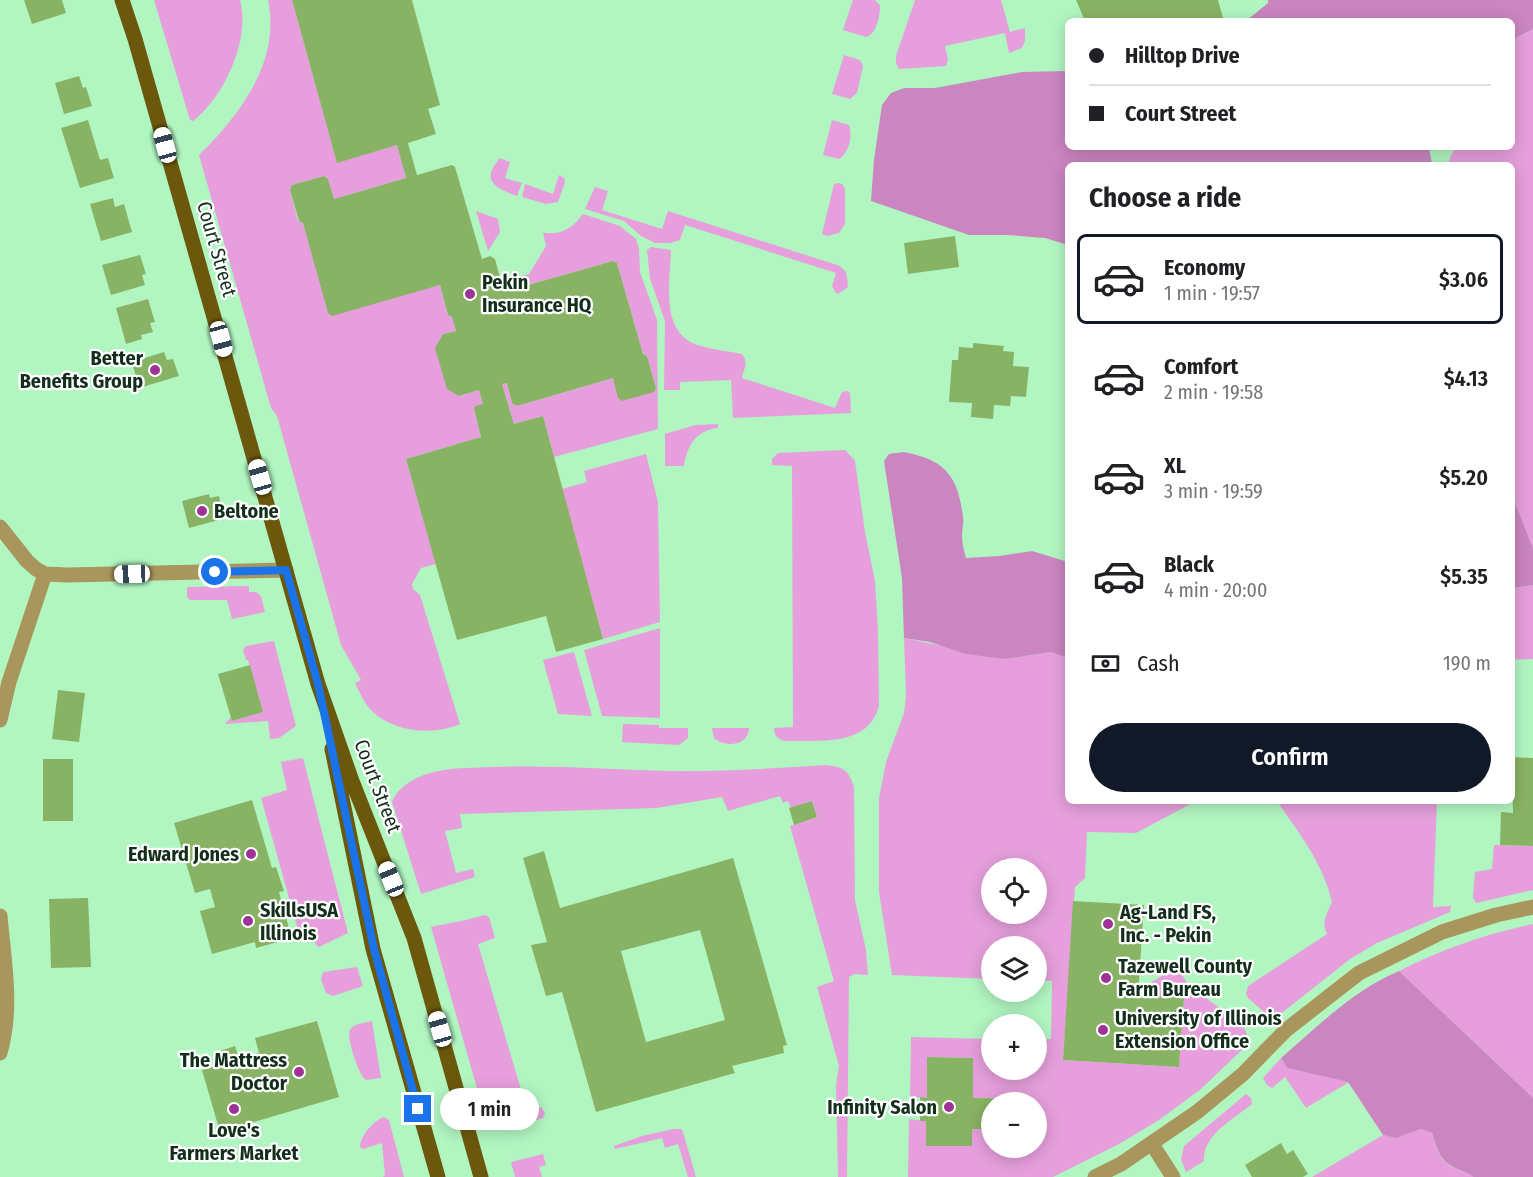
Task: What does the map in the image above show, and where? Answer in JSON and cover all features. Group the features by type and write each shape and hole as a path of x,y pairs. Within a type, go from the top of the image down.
{"main road":[{"name":"Court Street","path":"122,0 318,684 352,781 414,938 482,1177"},
{"name":"Court Street","path":"318,684 374,949 438,1177"}],"street":[{"path":"0,527 27,561 45,573 68,575 286,570"},
{"path":"0,720 9,682 45,573"},
{"path":"1095,1177 1122,1164 1197,1112 1243,1074 1286,1030 1359,973 1442,932 1496,915 1533,907"},
{"path":"0,915 7,988 6,1019 0,1053"},
{"path":"1152,1144 1173,1177"}],"shaded area":[{"path":"154,0 240,0 242,32 232,66 215,97 193,121 190,120"},
{"path":"268,0 292,0 337,162 397,145 406,178 334,199 328,179 324,176 292,185 290,190 298,221 303,223 329,313 440,285 448,315 452,317 456,331 443,334 436,348 460,396 479,390 483,404 475,406 474,410 481,437 406,459 436,564 421,568 412,584 413,589 420,595 460,724 449,728 426,731 391,724 369,708 355,683 361,680 341,645 277,416 271,408 199,155 242,104 263,65 270,23"},
{"path":"853,0 875,0 880,5 875,28 866,37 843,30"},
{"path":"915,0 1001,0 1010,32 1025,28 1025,41 1022,48 1009,53 1005,33 945,46 948,59 946,66 899,69 896,56"},
{"path":"1268,0 1533,0 1533,29 1515,38 1515,18 1250,18 1268,3"},
{"path":"1533,29 1533,548 1515,503 1515,162 1449,162 1454,150 1515,150 1515,38"},
{"path":"844,55 860,60 863,66 857,93 850,99 832,94"},
{"path":"1065,71 1065,150 1430,150 1432,162 1065,162 1065,244 1045,238 969,235 871,201 882,105 891,93 904,88 935,88 1022,72"},
{"path":"832,120 849,125 850,129 848,149 839,159 823,155"},
{"path":"500,158 510,162 505,178 522,183 517,196 502,190 493,183 491,173"},
{"path":"559,175 564,178 565,182 558,202 546,204 522,197 525,184 553,194"},
{"path":"834,184 842,184 845,189 845,224 839,233 827,236 822,234"},
{"path":"595,187 608,191 602,210 662,229 668,211 837,265 845,271 848,287 838,294 832,286 836,273 685,225 680,240 671,243 655,243 641,236 624,221 585,209"},
{"path":"476,211 498,219 500,232 488,251"},
{"path":"583,214 620,226 636,239 640,272 657,320 658,429 554,457 543,416 514,424 502,384 507,383 512,403 517,406 613,378 656,388 647,356 643,354 617,263 613,261 504,292 501,281 529,274 546,246 543,233 566,230"},
{"path":"651,247 671,250 670,306 678,331 688,340 701,346 742,354 746,363 742,378 835,408 842,392 847,391 850,393 851,413 733,418 731,380 680,382 680,390 664,390 665,321 650,279 647,250"},
{"path":"718,424 718,428 704,432 694,440 687,452 684,466 665,466 665,434 695,425"},
{"path":"845,450 855,461 865,532 875,581 879,706 873,720 853,735 826,741 784,741 776,736 774,728 793,727 792,466 772,465 772,459 778,453"},
{"path":"903,452 929,459 946,471 953,480 961,502 962,541 966,558 1032,551 1065,561 1065,657 1050,652 1006,659 966,654 930,642 904,638 902,578 884,461 889,454"},
{"path":"646,454 658,502 660,622 603,639 562,489 587,482 584,471"},
{"path":"1515,503 1533,548 1533,585 1515,588"},
{"path":"1533,585 1533,659 1515,660 1515,588"},
{"path":"249,586 249,592 256,592 261,596 265,612 232,619 227,600 190,600 187,597 187,587"},
{"path":"660,628 660,718 602,716 584,650"},
{"path":"904,638 1006,659 1050,652 1065,657 1065,804 1190,804 1136,833 1087,832 1085,878 1075,887 1063,1060 1179,1067 1184,998 1155,996 1150,989 1150,983 1177,967 1193,992 1197,989 1203,996 1237,1020 1247,1035 1248,1044 1201,1089 1159,1120 1119,1144 1053,1177 908,1177 909,1119 926,1121 926,1146 972,1146 972,1129 981,1129 981,1158 1047,1158 1047,1092 981,1092 981,1098 973,1098 973,1058 928,1057 927,1098 910,1097 911,1037 981,1039 981,1080 1047,1080 1047,1039 1051,1039 1052,981 1047,981 1047,936 981,936 981,979 892,975 879,892 879,798 886,762 904,713 906,696"},
{"path":"274,641 296,726 279,738 270,739 268,721 225,724 231,717 232,721 263,712 243,650 246,646"},
{"path":"574,652 592,716 558,714 543,660"},
{"path":"623,724 688,728 688,738 679,745 622,742"},
{"path":"712,728 749,728 745,739 736,744 730,744 714,738"},
{"path":"303,758 348,933 319,947 316,945 310,927 298,930 261,798 287,790 281,762"},
{"path":"827,765 845,771 854,787 855,900 866,950 868,975 854,974 849,977 847,1177 838,1177 836,1085 839,1066 817,987 834,981 790,826 817,817 812,801 791,808 788,801 783,803 780,796 728,811 722,797 657,808 460,814 462,828 445,831 456,873 473,869 475,877 421,894 392,802 405,785 418,777 432,772 460,768 537,766 687,771"},
{"path":"1279,804 1437,804 1433,907 1451,906 1450,912 1377,943 1350,959 1273,1020 1248,998 1246,994 1248,986 1327,934 1325,922 1332,902 1316,861"},
{"path":"1494,845 1533,846 1533,890 1476,903 1473,897 1475,872 1492,869"},
{"path":"484,915 489,917 495,938 478,944 527,1110 541,1107 545,1113 543,1118 503,1129 500,1121 484,1113 431,927"},
{"path":"1533,924 1533,1098 1399,971 1464,943"},
{"path":"357,967 363,986 333,996 326,993 321,979 323,972"},
{"path":"1399,971 1533,1098 1533,1177 1473,1177 1444,1160 1432,1133 1421,1129 1396,1138 1383,1135 1348,1082 1287,1068 1281,1058 1323,1021 1367,988"},
{"path":"372,1021 381,1078 366,1080 357,1065 349,1034 354,1026"},
{"path":"1281,1058 1287,1068 1349,1082 1306,1108 1285,1077 1272,1088 1263,1078"},
{"path":"1246,1094 1251,1098 1252,1104 1214,1135 1208,1143 1204,1161 1186,1172 1181,1159 1184,1146"},
{"path":"384,1117 389,1120 404,1177 383,1177 385,1175 382,1143 363,1149 360,1147 362,1138 368,1129"},
{"path":"681,1129 683,1132 696,1177 688,1177 678,1144 665,1148 662,1138 615,1149 614,1146 642,1136"},
{"path":"1421,1129 1432,1133 1437,1150 1444,1161 1473,1177 1312,1177 1383,1135 1396,1138"},
{"path":"543,1154 546,1165 539,1167 542,1177 515,1177 511,1162"}],"building":[{"path":"24,0 62,0 66,13 32,24"},
{"path":"292,0 412,0 440,105 428,109 436,134 408,143 417,175 452,165 455,167 482,259 490,256 495,259 504,292 613,261 617,263 643,354 647,356 656,388 654,392 622,401 618,398 613,378 517,406 512,403 507,383 502,384 514,424 543,416 603,639 556,652 546,616 457,640 406,459 481,437 474,409 475,406 483,404 479,390 459,396 447,389 435,348 443,334 456,331 452,317 448,315 440,285 332,316 328,313 303,223 299,221 290,190 292,185 324,176 328,179 334,199 406,178 397,145 337,163"},
{"path":"1076,0 1218,0 1223,18 1084,18"},
{"path":"79,76 83,88 86,87 92,106 64,114 55,83"},
{"path":"88,120 100,160 108,158 114,178 80,188 61,128"},
{"path":"113,198 115,207 124,204 132,232 101,241 90,204"},
{"path":"955,236 959,267 908,274 904,243"},
{"path":"140,255 146,274 142,275 145,285 111,295 102,265"},
{"path":"148,299 155,322 150,323 153,332 141,335 142,339 126,344 116,308"},
{"path":"973,343 1004,346 1003,351 1014,352 1013,366 1029,367 1026,397 1011,396 1010,406 994,405 993,419 971,417 972,403 949,402 952,360 958,360 959,347 973,348"},
{"path":"164,352 167,360 173,359 179,376 139,388 132,362"},
{"path":"209,494 210,498 219,496 222,510 216,511 219,520 189,528 182,501"},
{"path":"250,665 263,712 232,721 218,674"},
{"path":"58,690 85,693 79,742 52,739"},
{"path":"1515,757 1533,758 1533,846 1500,845 1501,812 1513,813"},
{"path":"43,759 73,759 73,821 43,821"},
{"path":"252,800 272,868 276,867 284,891 279,892 290,932 277,936 278,942 256,948 255,942 212,954 200,911 215,907 210,889 195,893 174,823"},
{"path":"812,801 817,817 794,825 789,808"},
{"path":"544,851 560,908 733,858 787,1045 783,1046 784,1053 732,1066 735,1073 596,1112 562,992 546,996 531,945 547,942 523,858","holes":["700,930 725,1020 646,1042 621,951"]},
{"path":"88,898 91,967 51,968 49,899"},
{"path":"1073,901 1144,905 1138,995 1184,997 1179,1067 1063,1060"},
{"path":"317,1021 339,1097 220,1132 202,1070 223,1064 220,1051 235,1046 239,1059 259,1053 255,1038"},
{"path":"927,1057 973,1058 973,1098 981,1098 981,1129 972,1129 972,1146 926,1146 926,1121 920,1121 920,1097 927,1098"},
{"path":"1281,1143 1287,1154 1293,1150 1308,1174 1303,1177 1252,1177 1245,1165"}],"place":[{"name":"Pekin Insurance HQ","path":"470,294"},
{"name":"Better Benefits Group","path":"155,370"},
{"name":"Beltone","path":"202,511"},
{"name":"Edward Jones","path":"251,854"},
{"name":"SkillsUSA Illinois","path":"248,921"},
{"name":"Ag-Land FS, Inc. - Pekin","path":"1108,924"},
{"name":"Tazewell County Farm Bureau","path":"1106,978"},
{"name":"University of Illinois Extension Office","path":"1103,1030"},
{"name":"The Mattress Doctor","path":"299,1072"},
{"name":"Infinity Salon","path":"949,1107"},
{"name":"Love's Farmers Market","path":"234,1109"}],"route":[{"path":"215,572 286,570 318,684 374,949 418,1109"}]}
